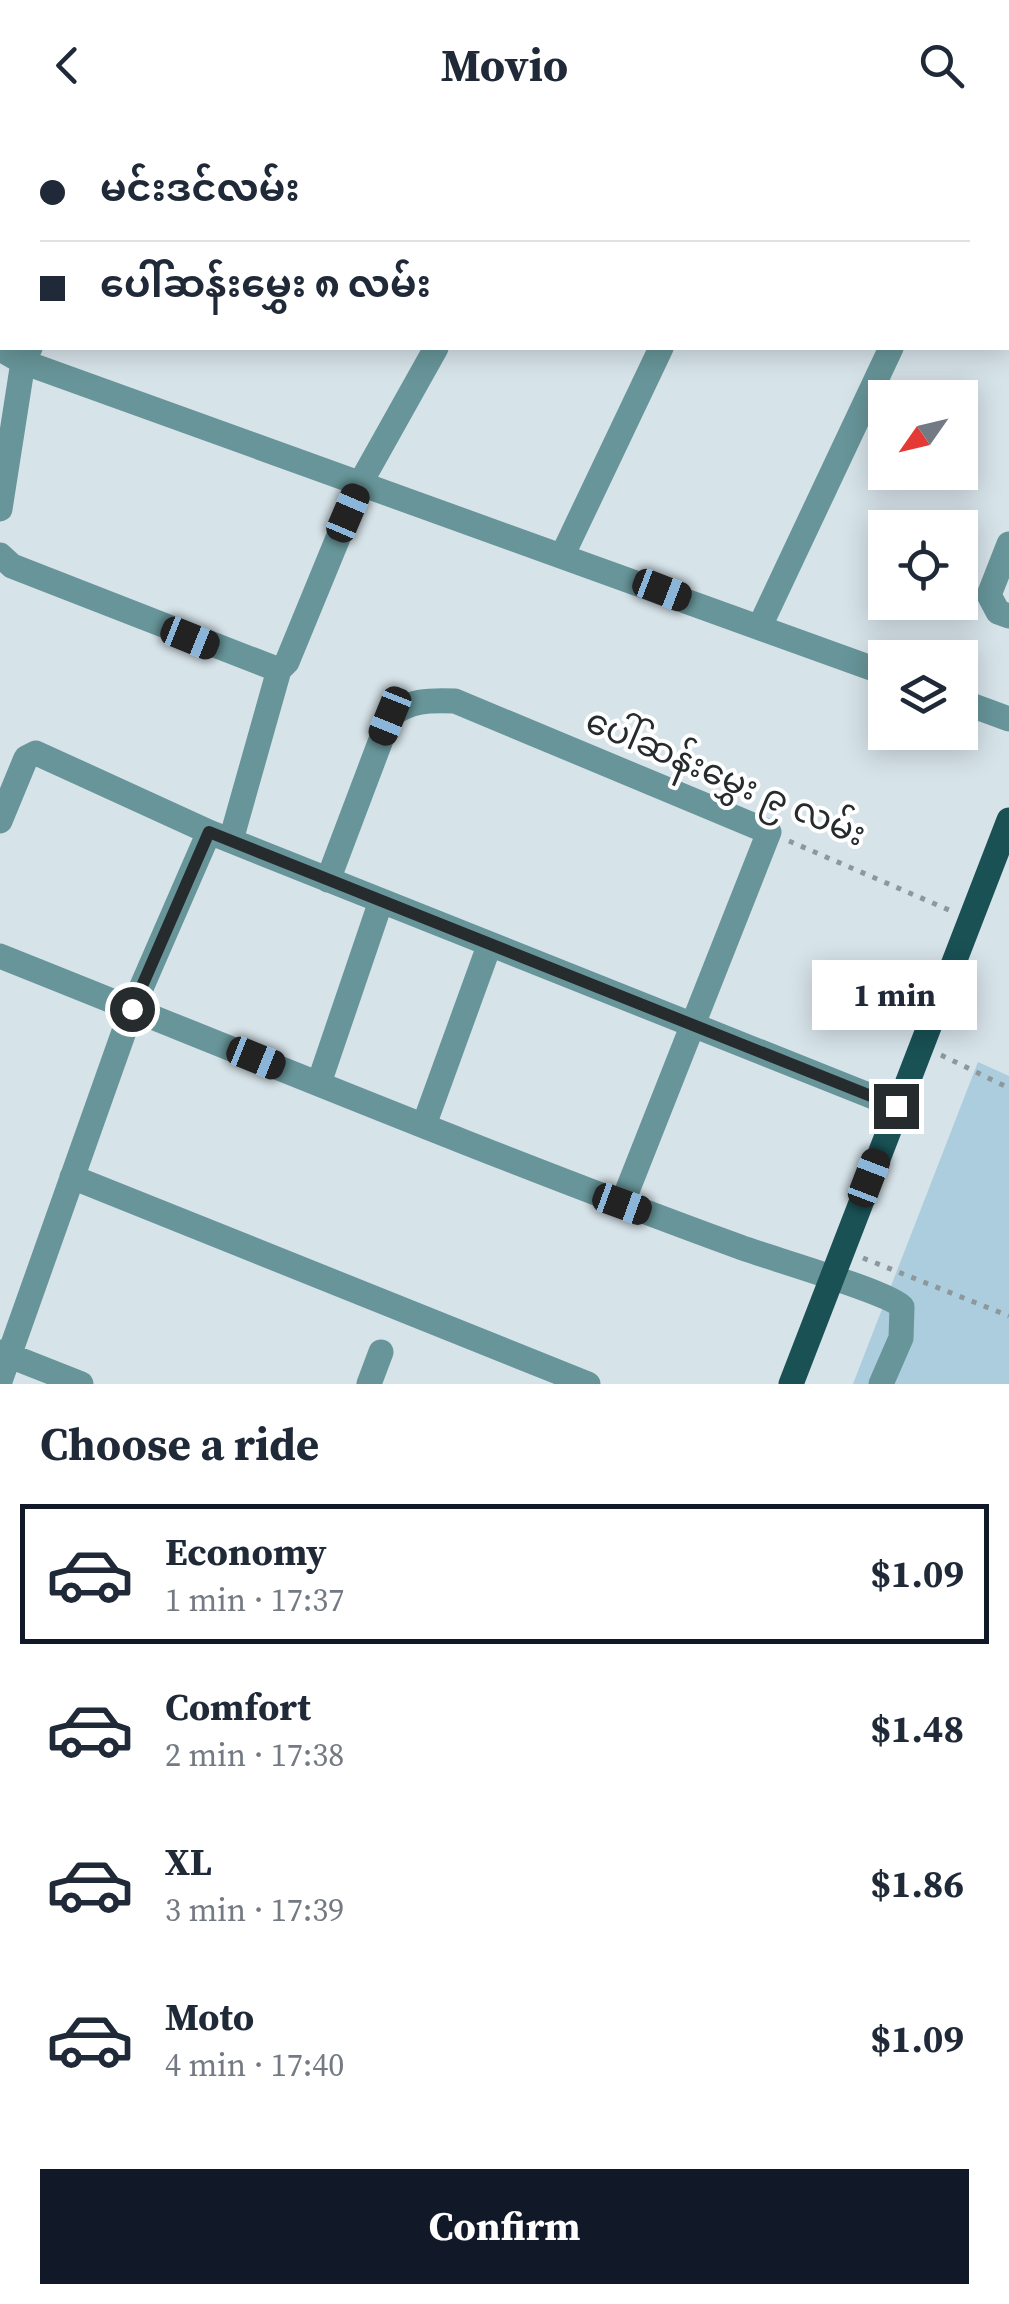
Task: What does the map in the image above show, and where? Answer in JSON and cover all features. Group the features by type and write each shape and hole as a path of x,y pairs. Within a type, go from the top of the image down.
{"main road":[{"path":"791,1384 920,1044 1008,829"}],"street":[{"path":"0,1381 4,1354 132,1009 220,836 278,670 287,662 362,482 435,350"},
{"path":"564,554 660,350"},
{"path":"760,626 890,350"},
{"path":"0,509 18,353 868,667"},
{"path":"1009,544 989,596 998,612 1009,616"},
{"path":"0,555 12,566 278,670"},
{"name":"ပေါ်ဆန်းမွှေး ၉ လမ်း","path":"328,880 390,716 405,704 455,701 769,832"},
{"path":"978,707 1009,719"},
{"path":"0,822 26,758 36,753 220,836 896,1106"},
{"path":"622,1204 689,1025 769,832"},
{"path":"318,1083 381,901"},
{"path":"424,1125 489,946"},
{"path":"0,956 622,1204 830,1280 880,1291 902,1307 901,1338 880,1384"},
{"path":"72,1177 588,1384"},
{"path":"369,1384 380,1352"},
{"path":"4,1354 81,1384"}],"path":[{"name":"ပေါ်ဆန်းမွှေး ၉ လမ်း","path":"769,832 970,919"},
{"path":"920,1044 1009,1088"},
{"path":"842,1250 1009,1316"}],"shaded area":[{"path":"978,1062 1009,1076 1009,1384 853,1384"}],"route":[{"path":"132,1009 209,832 896,1106"}]}
